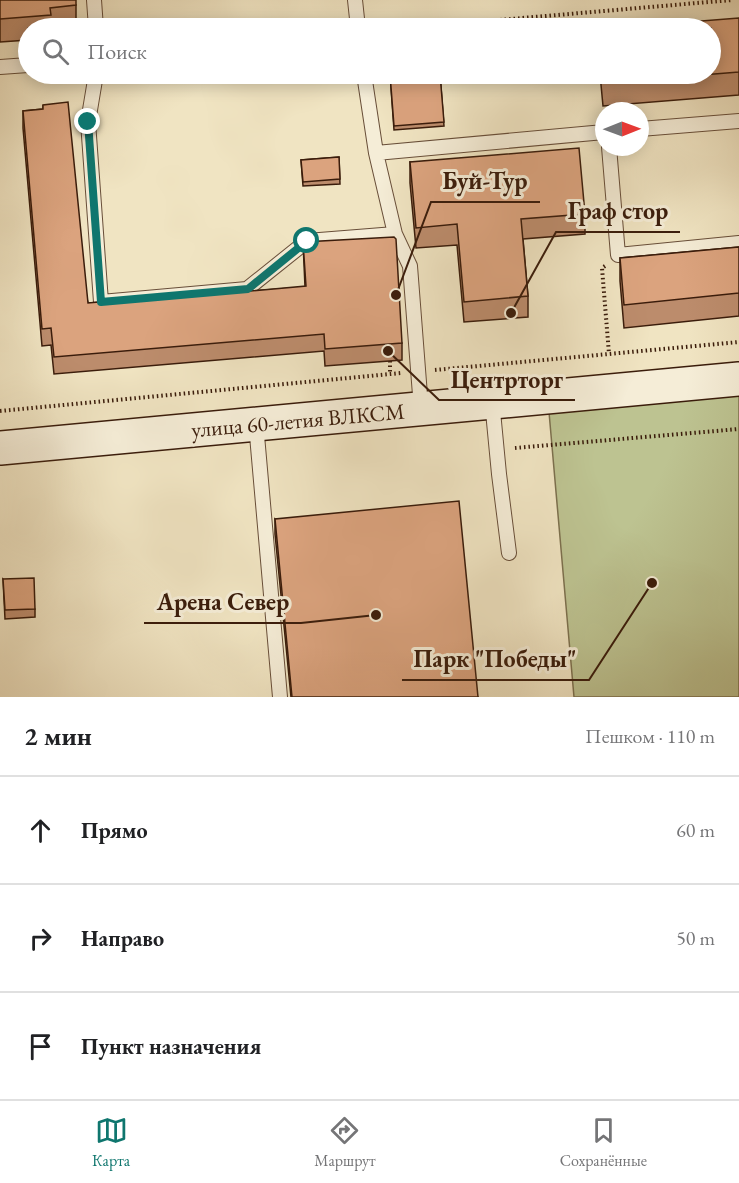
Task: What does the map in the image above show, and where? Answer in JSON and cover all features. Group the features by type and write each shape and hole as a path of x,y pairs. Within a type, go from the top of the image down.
{"street":[{"name":"улица 60-летия ВЛКСМ","path":"0,448 739,379"}],"lane":[{"path":"94,0 95,18"},
{"path":"355,0 357,18"},
{"path":"0,67 18,65"},
{"path":"94,84 88,122 101,302 248,289 307,241 395,234"},
{"path":"366,84 376,153 395,234 410,266 421,408"},
{"path":"649,128 739,120"},
{"path":"376,153 595,133"},
{"path":"610,156 618,255 739,243"},
{"path":"492,401 509,553"},
{"path":"256,424 280,697"}],"path":[{"path":"522,18 732,0"},
{"path":"609,354 602,268 618,255"},
{"path":"0,411 739,342"},
{"path":"390,361 390,374"},
{"path":"496,449 739,429"}],"green space":[{"path":"739,394 739,697 574,697 549,412"}],"building":[{"path":"0,0 76,0 76,5 50,8 51,15 0,19"},
{"path":"739,18 739,72 721,73 721,19"},
{"path":"391,84 441,84 444,122 394,126"},
{"path":"68,102 88,303 306,286 303,242 394,237 396,239 402,343 325,349 324,334 54,357 51,328 42,329 23,111 43,109 43,105"},
{"path":"579,148 585,214 521,219 528,296 464,302 457,224 416,228 410,162"},
{"path":"339,157 340,179 303,182 301,160"},
{"path":"739,247 739,293 624,305 620,258"},
{"path":"459,501 478,697 292,697 275,519"},
{"path":"34,578 35,609 5,610 3,579"}],"place":[{"name":"Буй-Тур","path":"396,295"},
{"name":"Граф стор","path":"511,313"},
{"name":"Центрторг","path":"388,351"},
{"name":"Парк \"Победы\"","path":"652,583"},
{"name":"Арена Север","path":"376,615"}],"route":[{"path":"88,122 101,302 248,289 307,241"}]}
